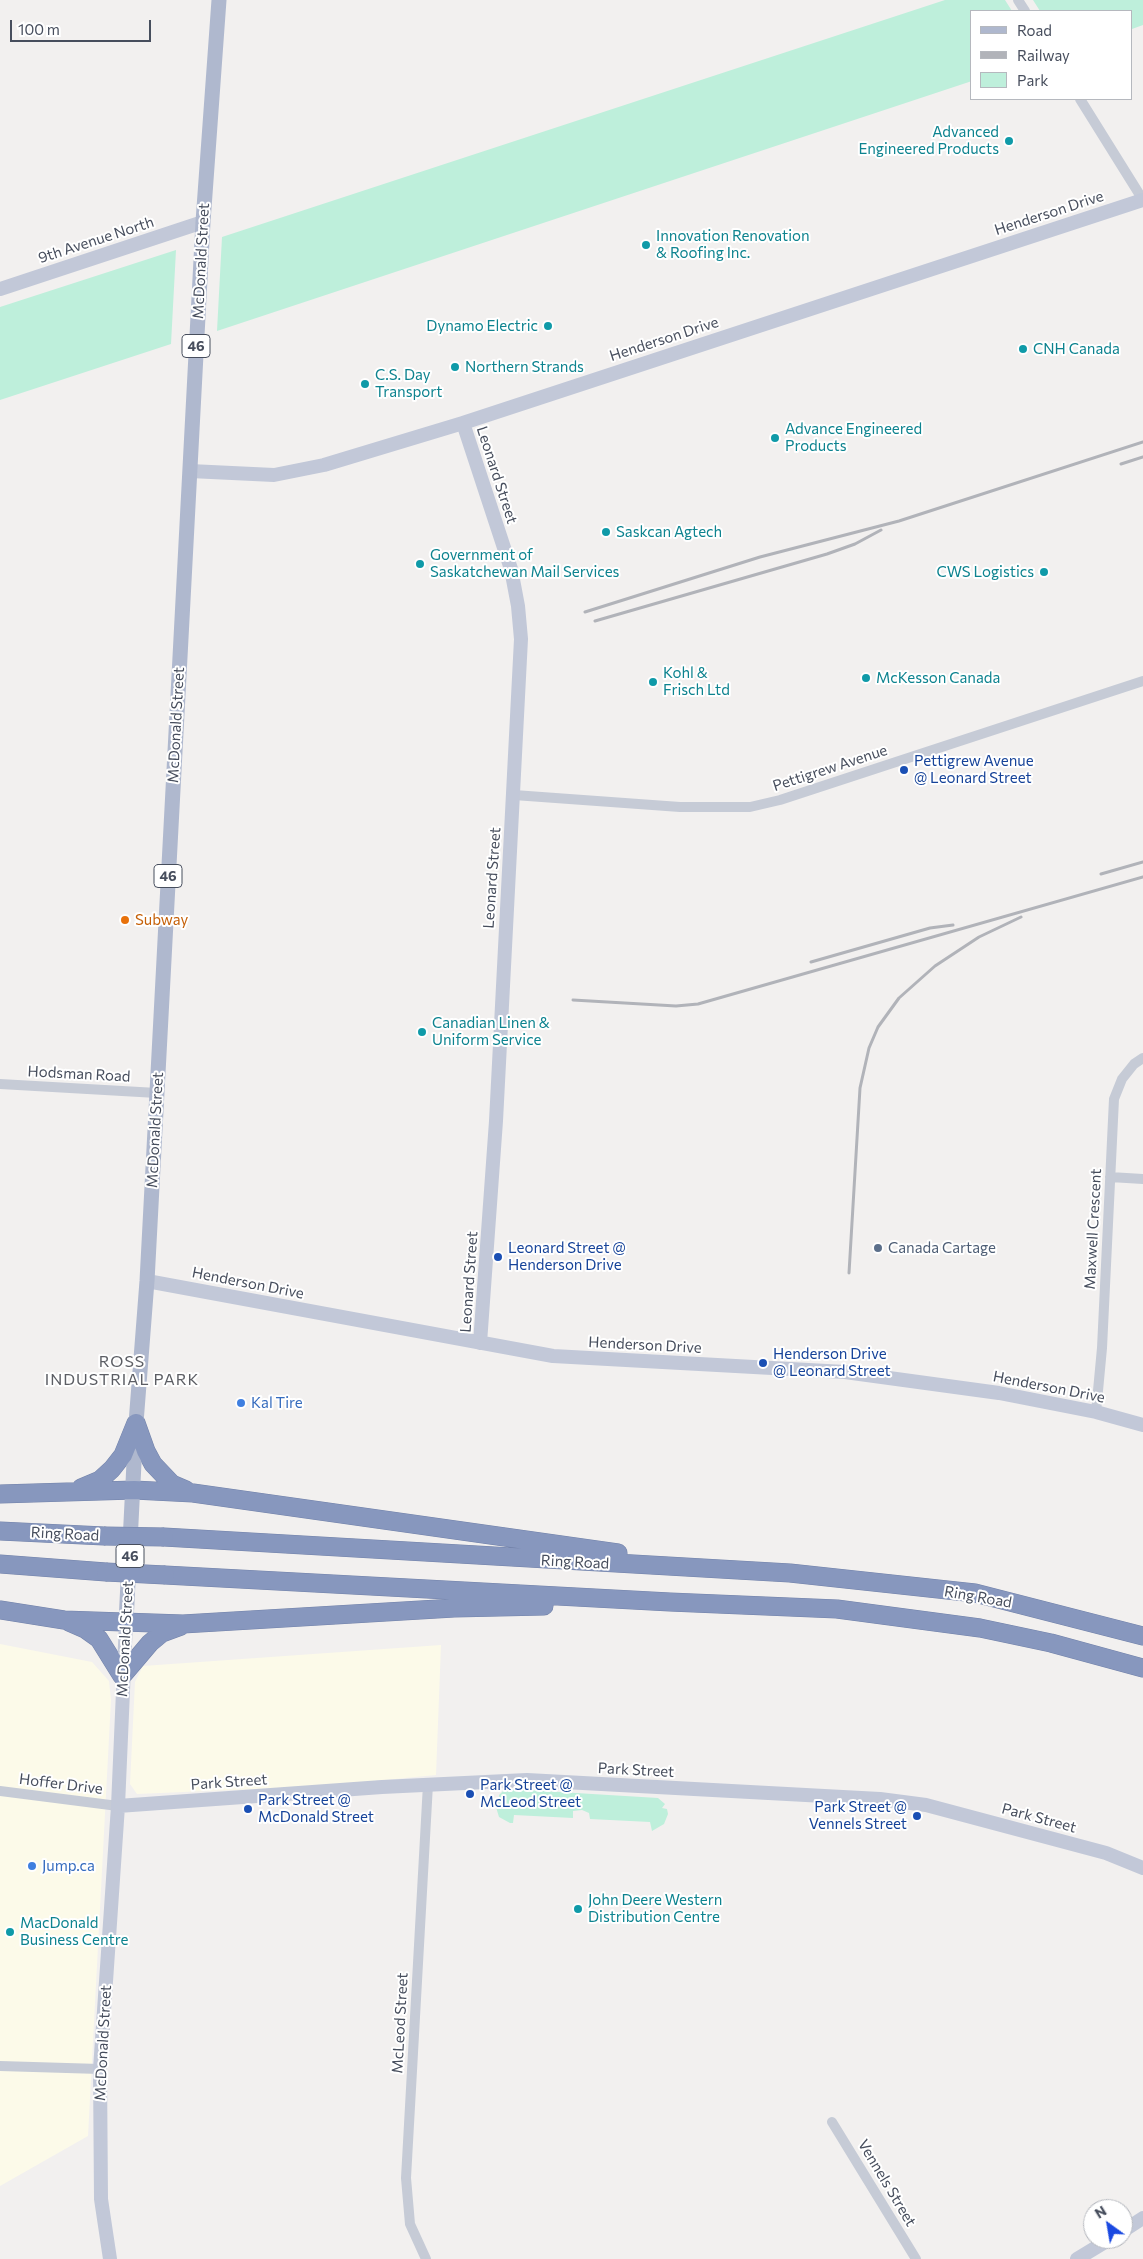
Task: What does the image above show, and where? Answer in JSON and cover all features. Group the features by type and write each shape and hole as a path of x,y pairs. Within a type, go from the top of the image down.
{"highway":[{"path":"77,1490 100,1480 112,1469 123,1455 136,1423"},
{"path":"136,1423 146,1451 162,1475 172,1484 193,1494"},
{"path":"0,1494 77,1490 134,1490 193,1494 583,1549 790,1573"},
{"name":"Ring Road","path":"0,1531 164,1537 790,1573 975,1594 1143,1636"},
{"name":"Ring Road","path":"0,1564 106,1572 837,1609 935,1621 1051,1643 1143,1668"},
{"path":"0,1610 64,1620 183,1624 454,1608 670,1602"},
{"path":"64,1620 85,1629 98,1639 122,1676 150,1643 162,1633 183,1624"}],"main road":[{"name":"McDonald Street","path":"126,1622 136,1423 147,1281 203,222 219,0"}],"street":[{"path":"1081,100 1143,200"},
{"name":"Henderson Drive","path":"190,471 274,475 324,465 463,423 1143,200"},
{"name":"9th Avenue North","path":"0,289 203,222"},
{"name":"Leonard Street","path":"463,423 511,569 518,606 521,638 495,1134 480,1343"},
{"name":"Pettigrew Avenue","path":"514,795 680,807 750,807 780,800 1143,682"},
{"name":"Maxwell Crescent","path":"1096,1412 1102,1348 1114,1099 1122,1079 1134,1064 1143,1058"},
{"name":"Hodsman Road","path":"0,1084 157,1093"},
{"path":"1110,1177 1143,1179"},
{"name":"Henderson Drive","path":"147,1281 553,1356 845,1372 958,1386 1096,1412 1143,1425"},
{"name":"McDonald Street","path":"110,2259 102,2199 100,2069 118,1806 122,1676 126,1622"},
{"name":"Park Street","path":"118,1806 428,1784 527,1780 904,1801 926,1805 1106,1853 1143,1868"},
{"name":"McLeod Street","path":"426,2259 410,2224 406,2178 428,1784"},
{"name":"Hoffer Drive","path":"0,1791 118,1806"},
{"path":"0,2066 100,2069"},
{"name":"Vennels Street","path":"832,2122 916,2259"},
{"path":"1077,2259 1094,2249"}],"shaded area":[{"path":"0,1644 92,1662 109,1681 111,1700 88,2136 0,2186"},
{"path":"441,1645 436,1775 323,1786 137,1794 130,1784 135,1682 143,1666"}],"green space":[{"path":"945,0 1005,0 1011,10 970,10 970,82 217,331 222,237"},
{"path":"1033,0 1143,0 1143,25 1133,29 1133,10 1039,10"},
{"path":"176,250 171,344 0,400 0,307"},
{"path":"504,1790 658,1798 665,1804 662,1808 667,1809 668,1814 664,1824 652,1831 650,1822 590,1819 589,1813 582,1810 573,1811 573,1818 514,1815 513,1823 510,1823 499,1817 495,1804 496,1801 500,1801 499,1795"}],"railway":[{"path":"585,612 760,557 899,521 1143,442"},
{"path":"1121,464 1143,457"},
{"path":"595,621 827,554 855,544 881,530"},
{"path":"1101,874 1143,862"},
{"path":"573,1000 676,1006 698,1004 1143,877"},
{"path":"849,1273 860,1088 869,1048 878,1027 899,998 935,966 979,937 1021,917"},
{"path":"811,962 930,928 953,925"}],"place":[{"name":"Advanced Engineered Products","path":"1009,141"},
{"name":"Innovation Renovation & Roofing Inc.","path":"646,245"},
{"name":"Dynamo Electric","path":"548,326"},
{"name":"CNH Canada","path":"1023,349"},
{"name":"Northern Strands","path":"455,367"},
{"name":"C.S. Day Transport","path":"365,384"},
{"name":"Advance Engineered Products","path":"775,438"},
{"name":"Saskcan Agtech","path":"606,532"},
{"name":"Government of Saskatchewan Mail Services","path":"420,564"},
{"name":"CWS Logistics","path":"1044,572"},
{"name":"McKesson Canada","path":"866,678"},
{"name":"Kohl & Frisch Ltd","path":"653,682"},
{"name":"Pettigrew Avenue @ Leonard Street","path":"904,770"},
{"name":"Subway","path":"125,920"},
{"name":"Canadian Linen & Uniform Service","path":"422,1032"},
{"name":"Canada Cartage","path":"878,1248"},
{"name":"Leonard Street @ Henderson Drive","path":"498,1257"},
{"name":"Henderson Drive @ Leonard Street","path":"763,1363"},
{"name":"Kal Tire","path":"241,1403"},
{"name":"Park Street @ McLeod Street","path":"470,1794"},
{"name":"Park Street @ McDonald Street","path":"248,1809"},
{"name":"Park Street @ Vennels Street","path":"917,1816"},
{"name":"Jump.ca","path":"32,1866"},
{"name":"John Deere Western Distribution Centre","path":"578,1909"},
{"name":"MacDonald Business Centre","path":"10,1932"}],"district":[{"name":"ROSS INDUSTRIAL PARK","path":"122,1371"}]}
